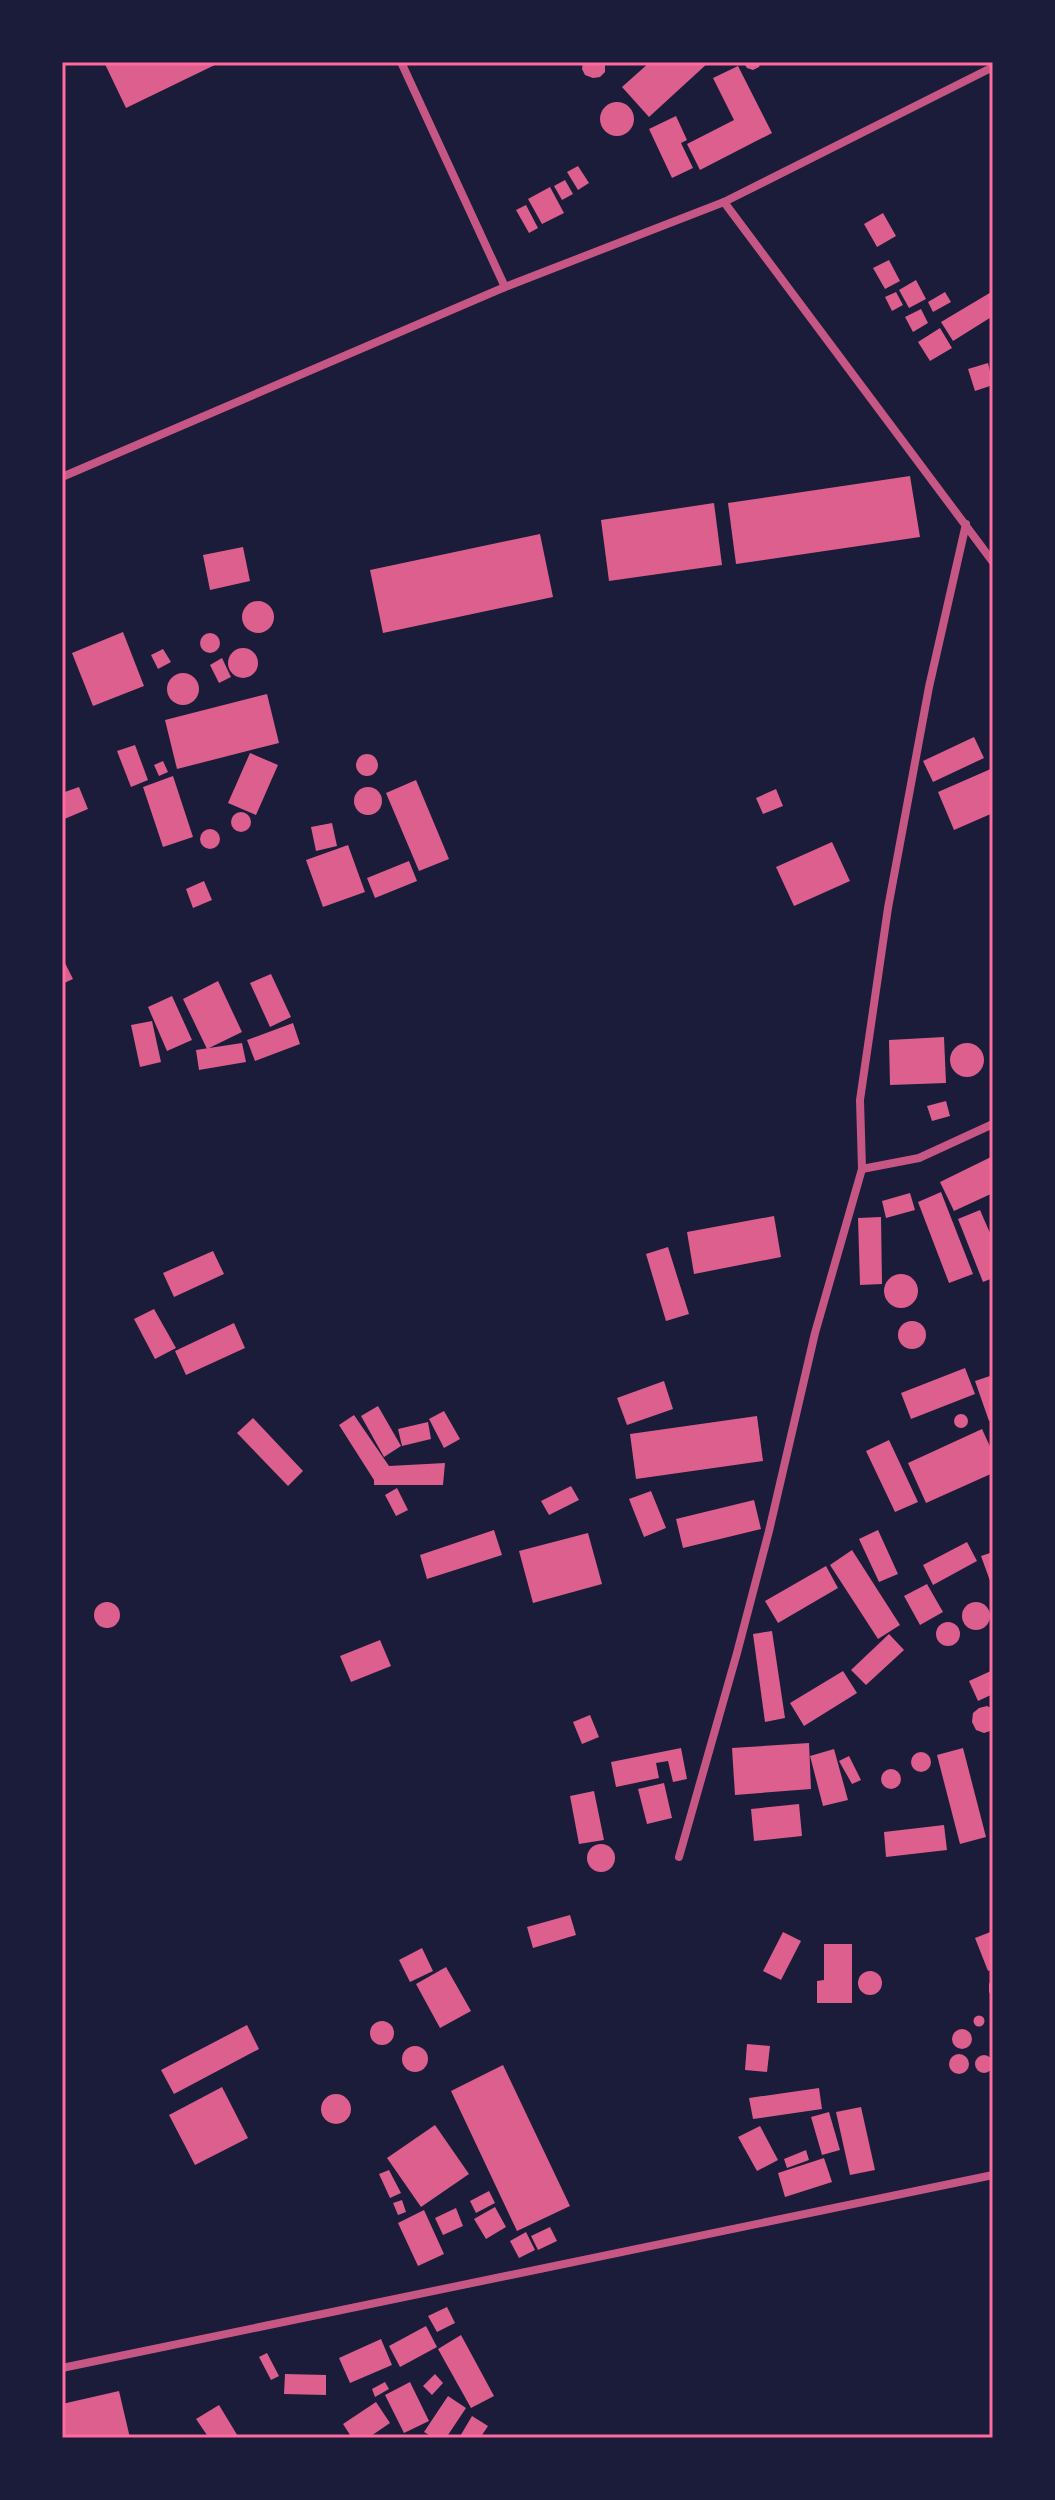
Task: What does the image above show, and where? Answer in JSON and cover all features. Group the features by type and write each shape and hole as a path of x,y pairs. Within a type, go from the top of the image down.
{"street":[{"path":"401,62 505,287"},
{"path":"62,477 505,287 724,202 993,67"},
{"path":"724,202 993,562"},
{"path":"679,1857 737,1653 815,1333 862,1169 860,1100 888,908 929,687 966,524"},
{"path":"862,1169 919,1158 993,1124"},
{"path":"62,2368 993,2175"}],"building":[{"path":"104,62 221,62 126,108"},
{"path":"583,62 605,62 605,72 600,77 585,75"},
{"path":"650,62 709,62 649,117 622,87"},
{"path":"743,62 761,62 753,70"},
{"path":"738,66 772,133 700,170 687,144 734,120 713,78"},
{"path":"617,102 629,107 634,119 629,131 617,136 605,131 600,119 605,107"},
{"path":"676,116 687,140 681,143 693,168 672,178 649,129"},
{"path":"578,166 589,183 578,190 567,172"},
{"path":"565,180 573,194 562,200 554,186"},
{"path":"550,187 564,213 542,224 528,199"},
{"path":"526,205 538,228 529,233 516,210"},
{"path":"883,213 896,236 877,247 864,224"},
{"path":"889,260 900,281 885,289 873,268"},
{"path":"916,280 926,299 909,308 899,290"},
{"path":"993,291 993,316 953,341 941,322"},
{"path":"896,292 903,305 892,311 885,297"},
{"path":"945,292 951,302 933,312 928,302"},
{"path":"921,309 928,323 913,332 905,317"},
{"path":"940,328 952,348 930,361 918,342"},
{"path":"988,363 993,385 975,391 968,369"},
{"path":"910,476 920,537 736,564 728,503"},
{"path":"714,503 722,565 609,581 601,520"},
{"path":"540,534 553,597 383,633 370,570"},
{"path":"243,547 250,581 210,590 203,555"},
{"path":"258,601 270,605 274,617 270,629 258,633 246,629 242,617 246,605"},
{"path":"123,632 144,686 93,706 72,653"},
{"path":"206,633 214,633 220,643 214,653 206,653 200,647 200,639"},
{"path":"243,648 254,652 258,663 254,674 243,678 232,674 228,663 232,652"},
{"path":"163,649 171,662 158,669 151,655"},
{"path":"222,658 231,677 219,683 210,665"},
{"path":"183,673 194,678 199,689 194,700 183,705 172,700 167,689 172,678"},
{"path":"267,694 279,743 177,769 165,720"},
{"path":"974,737 984,758 933,782 923,761"},
{"path":"135,745 148,780 131,787 117,751"},
{"path":"250,753 278,765 256,815 228,803"},
{"path":"367,754 375,757 378,765 375,773 367,776 359,773 356,765 359,757"},
{"path":"163,761 168,772 159,776 154,765"},
{"path":"993,768 993,813 954,830 938,792"},
{"path":"173,776 193,837 163,847 143,787"},
{"path":"416,780 449,859 419,871 386,793"},
{"path":"79,787 88,809 62,820 62,793"},
{"path":"368,787 378,791 382,801 378,811 368,815 358,811 354,801 358,791"},
{"path":"776,789 783,806 763,814 756,798"},
{"path":"237,812 245,812 251,822 245,832 237,832 231,826 231,818"},
{"path":"332,823 337,846 316,851 311,827"},
{"path":"206,829 214,829 220,839 214,849 206,849 200,843 200,835"},
{"path":"832,842 850,881 794,906 776,867"},
{"path":"348,845 365,892 323,907 306,860"},
{"path":"409,861 417,881 375,898 367,878"},
{"path":"204,881 212,900 193,908 186,889"},
{"path":"62,957 73,979 62,984"},
{"path":"271,974 291,1017 270,1027 250,983"},
{"path":"218,981 242,1032 207,1049 183,999"},
{"path":"172,996 192,1040 167,1051 148,1007"},
{"path":"152,1021 161,1062 140,1067 131,1025"},
{"path":"293,1023 300,1044 255,1061 247,1040"},
{"path":"944,1037 946,1083 890,1085 889,1040"},
{"path":"242,1043 246,1062 199,1070 196,1050"},
{"path":"967,1043 979,1048 984,1060 979,1072 967,1077 955,1072 950,1060 955,1048"},
{"path":"946,1101 950,1116 932,1121 927,1106"},
{"path":"993,1156 993,1193 954,1211 940,1182"},
{"path":"941,1192 973,1274 949,1283 918,1202"},
{"path":"910,1193 915,1210 886,1218 882,1201"},
{"path":"980,1210 993,1240 993,1278 983,1282 958,1219"},
{"path":"774,1216 781,1257 694,1274 687,1232"},
{"path":"881,1217 882,1284 860,1285 858,1218"},
{"path":"668,1247 689,1314 666,1321 646,1254"},
{"path":"213,1251 224,1274 174,1297 163,1273"},
{"path":"901,1274 913,1279 918,1291 913,1303 901,1308 889,1303 884,1291 889,1279"},
{"path":"154,1309 176,1348 155,1359 134,1319"},
{"path":"912,1321 922,1325 926,1335 922,1345 912,1349 902,1345 898,1335 902,1325"},
{"path":"234,1323 245,1348 186,1375 175,1351"},
{"path":"965,1368 975,1394 911,1419 901,1393"},
{"path":"993,1375 993,1419 989,1421 975,1381"},
{"path":"664,1381 673,1409 627,1425 617,1398"},
{"path":"378,1406 401,1446 384,1457 361,1416"},
{"path":"444,1411 460,1439 444,1448 429,1419"},
{"path":"961,1414 968,1421 961,1428 954,1421"},
{"path":"354,1415 389,1466 445,1463 443,1485 374,1485 374,1480 339,1425"},
{"path":"757,1416 763,1461 636,1479 630,1434"},
{"path":"253,1418 303,1471 288,1486 237,1433"},
{"path":"428,1422 431,1439 402,1446 398,1429"},
{"path":"982,1429 993,1453 993,1473 926,1503 908,1463"},
{"path":"889,1440 918,1502 895,1512 866,1451"},
{"path":"571,1486 579,1500 549,1515 541,1501"},
{"path":"397,1488 408,1510 396,1516 385,1495"},
{"path":"651,1491 666,1528 644,1537 629,1499"},
{"path":"754,1500 761,1529 683,1548 676,1519"},
{"path":"494,1530 502,1555 427,1579 420,1555"},
{"path":"878,1530 898,1574 879,1582 859,1539"},
{"path":"588,1533 602,1584 533,1603 519,1551"},
{"path":"967,1542 977,1561 933,1585 923,1565"},
{"path":"852,1550 900,1625 878,1639 830,1565"},
{"path":"993,1552 993,1589 981,1556"},
{"path":"826,1566 838,1588 778,1623 765,1601"},
{"path":"927,1584 943,1612 920,1625 904,1596"},
{"path":"107,1602 116,1606 120,1615 116,1624 107,1628 98,1624 94,1615 98,1606"},
{"path":"976,1602 986,1606 990,1616 986,1626 976,1630 966,1626 962,1616 966,1606"},
{"path":"948,1622 956,1626 960,1634 956,1642 948,1646 940,1642 936,1634 940,1626"},
{"path":"772,1631 785,1718 765,1722 753,1634"},
{"path":"889,1634 904,1650 866,1685 851,1670"},
{"path":"380,1640 391,1666 351,1682 340,1656"},
{"path":"993,1670 993,1694 978,1701 969,1681"},
{"path":"843,1671 857,1693 804,1726 790,1703"},
{"path":"987,1706 993,1709 993,1730 984,1733 976,1730 972,1722 973,1713"},
{"path":"590,1715 599,1737 582,1744 573,1722"},
{"path":"809,1743 811,1789 735,1795 732,1748"},
{"path":"681,1748 687,1779 673,1782 668,1761 656,1763 659,1778 616,1787 611,1762"},
{"path":"963,1748 986,1837 960,1844 937,1755"},
{"path":"834,1749 848,1800 823,1806 810,1756"},
{"path":"921,1752 928,1755 931,1762 928,1769 921,1772 914,1769 911,1762 914,1755"},
{"path":"849,1756 861,1780 852,1784 839,1761"},
{"path":"891,1769 898,1772 901,1779 898,1786 891,1789 884,1786 881,1779 884,1772"},
{"path":"664,1783 672,1818 647,1824 638,1789"},
{"path":"594,1791 604,1840 579,1844 570,1796"},
{"path":"799,1804 802,1836 754,1841 751,1809"},
{"path":"944,1825 947,1850 886,1857 884,1832"},
{"path":"601,1844 611,1848 615,1858 611,1868 601,1872 591,1868 587,1858 591,1848"},
{"path":"570,1915 576,1935 533,1948 527,1927"},
{"path":"993,1931 993,1969 988,1971 975,1938"},
{"path":"783,1932 801,1941 781,1980 763,1971"},
{"path":"824,1944 852,1944 852,2003 817,2003 817,1981 824,1980"},
{"path":"422,1948 433,1971 410,1982 399,1960"},
{"path":"446,1967 471,2011 440,2028 416,1984"},
{"path":"870,1971 881,1978 882,1983 875,1994 870,1995 859,1988 858,1983 865,1972"},
{"path":"993,1977 993,1998 989,1984"},
{"path":"979,2015 985,2021 979,2027 973,2021"},
{"path":"382,2021 393,2028 394,2033 387,2044 382,2045 371,2038 370,2033 377,2022"},
{"path":"247,2025 259,2049 174,2094 161,2070"},
{"path":"962,2029 969,2032 972,2039 969,2046 962,2049 955,2046 952,2039 955,2032"},
{"path":"747,2044 770,2046 767,2072 745,2070"},
{"path":"415,2046 424,2050 428,2059 424,2068 415,2072 406,2068 402,2059 406,2050"},
{"path":"959,2054 966,2057 969,2064 966,2071 959,2074 952,2071 949,2064 952,2057"},
{"path":"984,2055 993,2064 984,2073 975,2064"},
{"path":"503,2065 570,2206 517,2231 451,2091"},
{"path":"222,2087 248,2138 195,2165 169,2115"},
{"path":"819,2088 822,2109 753,2119 749,2098"},
{"path":"336,2094 347,2098 351,2109 347,2120 336,2124 325,2120 321,2109 325,2098"},
{"path":"861,2107 875,2170 850,2175 836,2112"},
{"path":"829,2112 840,2150 822,2155 811,2117"},
{"path":"435,2125 469,2174 421,2207 387,2158"},
{"path":"760,2126 778,2160 757,2171 738,2137"},
{"path":"806,2150 809,2160 787,2168 784,2159"},
{"path":"824,2158 832,2182 785,2197 778,2173"},
{"path":"389,2170 401,2193 390,2198 379,2174"},
{"path":"489,2191 495,2203 476,2213 470,2201"},
{"path":"402,2200 406,2212 398,2215 393,2203"},
{"path":"495,2207 506,2227 486,2239 474,2219"},
{"path":"456,2208 463,2226 443,2235 435,2218"},
{"path":"424,2210 444,2254 418,2266 398,2223"},
{"path":"550,2227 557,2241 538,2250 531,2236"},
{"path":"526,2232 535,2250 519,2258 510,2241"},
{"path":"447,2307 455,2323 437,2332 428,2316"},
{"path":"426,2326 437,2347 400,2367 389,2346"},
{"path":"461,2335 494,2396 471,2408 438,2349"},
{"path":"381,2339 392,2365 350,2383 339,2358"},
{"path":"267,2353 279,2376 271,2380 259,2357"},
{"path":"285,2374 326,2375 326,2395 284,2394"},
{"path":"435,2374 443,2383 432,2395 423,2386"},
{"path":"385,2382 389,2389 375,2397 372,2389"},
{"path":"410,2382 429,2421 404,2433 385,2395"},
{"path":"119,2391 130,2438 62,2438 62,2404"},
{"path":"448,2396 466,2408 446,2438 434,2438 424,2432"},
{"path":"376,2402 390,2423 368,2438 352,2438 343,2424"},
{"path":"219,2405 239,2438 209,2438 196,2419"},
{"path":"472,2416 488,2426 480,2438 459,2438"}]}
